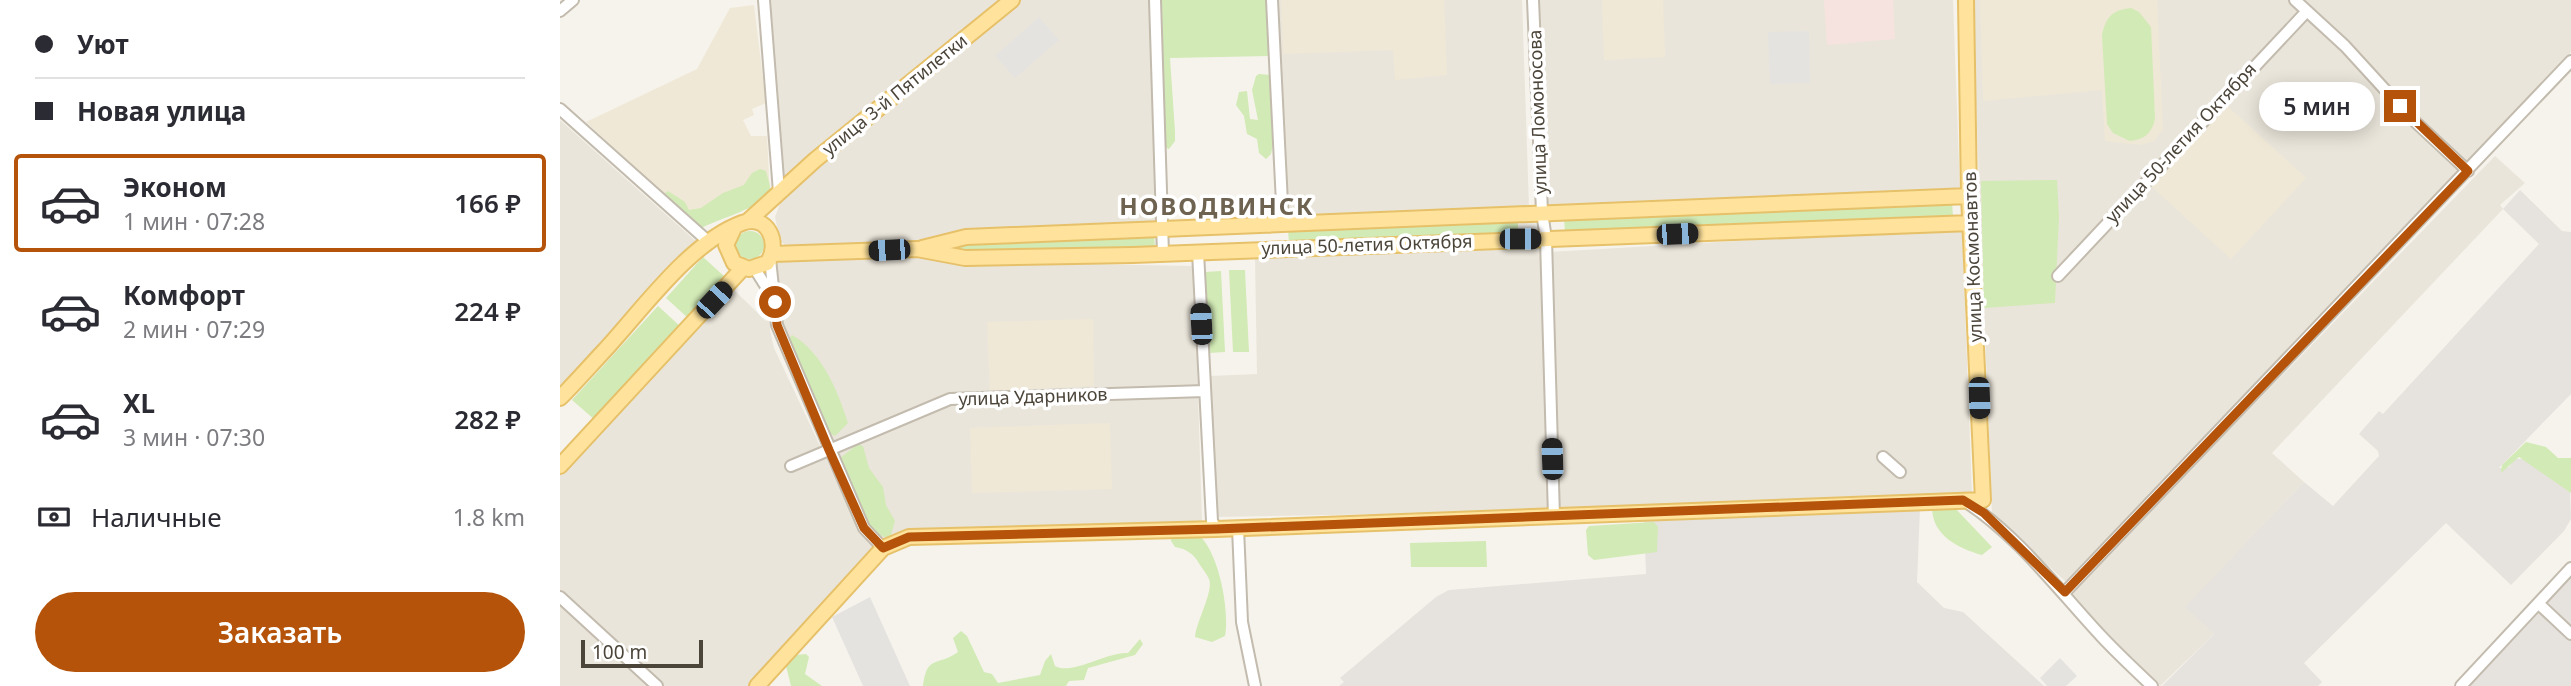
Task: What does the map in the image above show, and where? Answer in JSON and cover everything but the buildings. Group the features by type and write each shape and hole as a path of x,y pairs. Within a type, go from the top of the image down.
{"main road":[{"name":"улица 3-й Пятилетки","path":"748,221 779,192 1012,0"},
{"name":"улица Космонавтов","path":"1966,0 1969,196 1983,506"},
{"path":"772,247 769,216 779,192"},
{"name":"улица 50-летия Октября","path":"772,247 805,253 917,249 966,237 1969,196"},
{"path":"560,398 697,250 748,221 761,223 772,247"},
{"name":"улица 50-летия Октября","path":"917,249 965,258 1163,254 1971,223"},
{"path":"734,228 726,245 743,265"},
{"path":"710,243 743,265"},
{"path":"560,466 743,265 772,247"},
{"path":"757,686 883,548 909,537 1216,529 1963,500 1983,506"}],"street":[{"path":"560,11 573,0"},
{"path":"764,0 779,192"},
{"path":"1155,0 1163,254"},
{"path":"1272,0 1283,224"},
{"name":"улица Ломоносова","path":"1533,0 1542,212 1546,239 1554,517"},
{"path":"2295,0 2468,171"},
{"name":"улица 50-летия Октября","path":"2057,276 2307,11"},
{"path":"2065,592 2571,61"},
{"path":"560,109 710,243"},
{"path":"772,247 777,325 864,528 883,548"},
{"path":"1198,252 1212,521 1216,529"},
{"path":"743,265 775,302"},
{"name":"улица Ударников","path":"791,466 950,400 1205,391"},
{"path":"1883,457 1900,472"},
{"path":"1983,506 2065,592 2101,636 2152,686"},
{"path":"1238,528 1241,622 1255,686"},
{"path":"2461,686 2571,568"},
{"path":"560,597 657,686"},
{"path":"2539,604 2571,634"}],"shaded area":[{"path":"771,0 1000,0 782,184"},
{"path":"1019,0 1152,0 1159,224 921,243 791,249 780,241 775,217 782,198"},
{"path":"1276,0 1522,0 1529,207 1285,217"},
{"path":"1281,0 1444,0 1447,75 1395,80 1393,50 1283,54"},
{"path":"1539,0 1953,0 1960,191 1546,209"},
{"path":"1602,0 1663,0 1665,57 1604,60"},
{"path":"1824,0 1893,0 1895,39 1827,45"},
{"path":"1972,0 2571,0 2571,52 2070,580 2065,581 1992,514"},
{"path":"1980,0 2157,0 2163,129 2154,141 2140,145 2105,141 2102,90 1983,101"},
{"path":"754,5 766,103 752,109 754,115 743,120 751,136 767,136 770,198 699,226 586,122 697,69 730,8"},
{"path":"1039,17 1059,40 1015,78 995,56"},
{"path":"1809,31 1810,83 1770,84 1768,32"},
{"path":"2225,104 2306,178 2231,259 2150,185"},
{"path":"560,120 699,244 560,392"},
{"path":"2495,156 2525,183 2500,205 2503,209 2272,453 2304,482 2186,607 2214,634 2160,686 2075,606 2072,592"},
{"path":"2520,190 2562,231 2571,232 2571,394 2499,468 2509,467 2515,459 2524,459 2570,492 2571,519 2564,531 2511,585 2446,523 2304,663 2322,682 2318,686 2162,686 2214,634 2185,607 2304,482 2333,506 2379,456 2378,451 2359,434 2379,411 2383,414 2539,244 2503,209"},
{"path":"1962,228 1972,494 1560,511 1550,252"},
{"path":"1543,245 1551,511 1216,517 1210,376 1257,374 1255,258"},
{"path":"914,255 970,262 1194,266 1202,522 912,533 883,544 866,526 783,343 775,265 779,261"},
{"path":"732,288 766,321 771,318 770,331 774,348 860,531 877,547 750,686 560,686 560,474"},
{"path":"1093,319 1094,386 990,391 987,322"},
{"path":"1110,423 1112,489 972,493 970,428"},
{"path":"1920,508 1917,582 1944,608 1963,612 2044,686 1339,686 1344,682 1340,678 1436,597 1449,590 1646,574 1644,517"},
{"path":"2571,571 2571,686 2463,686"},
{"path":"870,597 910,686 863,686 832,617"},
{"path":"2060,658 2077,676 2066,686 2047,686 2040,678"}],"green space":[{"path":"1162,0 1268,0 1269,56 1170,58 1175,141 1169,149 1164,147"},
{"path":"2131,8 2139,12 2151,27 2155,119 2147,135 2130,141 2113,133 2107,124 2102,35 2111,15"},
{"path":"1259,74 1271,75 1272,123 1276,130 1271,154 1266,159 1259,153 1257,139 1247,134 1244,116 1236,105 1239,92 1247,91 1250,119 1258,120 1252,90"},
{"path":"760,169 766,171 770,185 768,194 762,200 700,229 661,196 668,191 685,202 689,210 701,208 723,193 744,185 752,173"},
{"path":"2057,180 2059,217 2055,303 1984,308 1981,181"},
{"path":"1952,202 1953,217 1565,233 1564,218"},
{"path":"1518,219 1518,233 1289,243 1288,230"},
{"path":"750,231 760,235 764,245 760,255 750,259 740,255 736,245 740,235"},
{"path":"1154,234 1155,247 980,254 950,251 950,246 980,241"},
{"path":"703,257 725,277 688,318 666,298"},
{"path":"1229,270 1245,270 1249,352 1233,352"},
{"path":"1221,271 1225,352 1209,353 1205,272"},
{"path":"658,306 681,327 595,420 572,400"},
{"path":"792,335 812,351 828,373 839,398 848,423 835,436 829,433 788,341"},
{"path":"2526,442 2546,447 2558,458 2571,458 2571,493 2519,457 2501,473 2502,465"},
{"path":"858,444 863,446 869,468 883,487 886,505 895,521 890,538 881,535 865,518 839,459"},
{"path":"1953,506 1992,547 1982,555 1955,544 1941,533 1936,525 1932,507"},
{"path":"1654,522 1658,527 1657,552 1594,560 1588,555 1586,530 1589,526"},
{"path":"1195,532 1210,550 1224,595 1225,636 1212,642 1195,637 1209,591 1209,579 1193,555 1175,547 1171,541 1172,535"},
{"path":"1486,541 1487,567 1411,567 1410,543"},
{"path":"961,631 967,636 984,672 992,674 998,683 1040,675 1051,654 1055,666 1070,668 1128,653 1140,639 1143,644 1135,655 1088,668 1084,680 1069,681 1066,686 923,686 930,665 958,652 953,638"},
{"path":"806,654 809,657 805,674 822,686 791,686 786,666 796,655"}],"district":[{"name":"НОВОДВИНСК","path":"1217,207"}],"route":[{"path":"775,302 777,325 829,450 864,528 883,548 909,537 1216,529 1963,500 1984,513 2065,592 2468,171 2400,106"}]}
